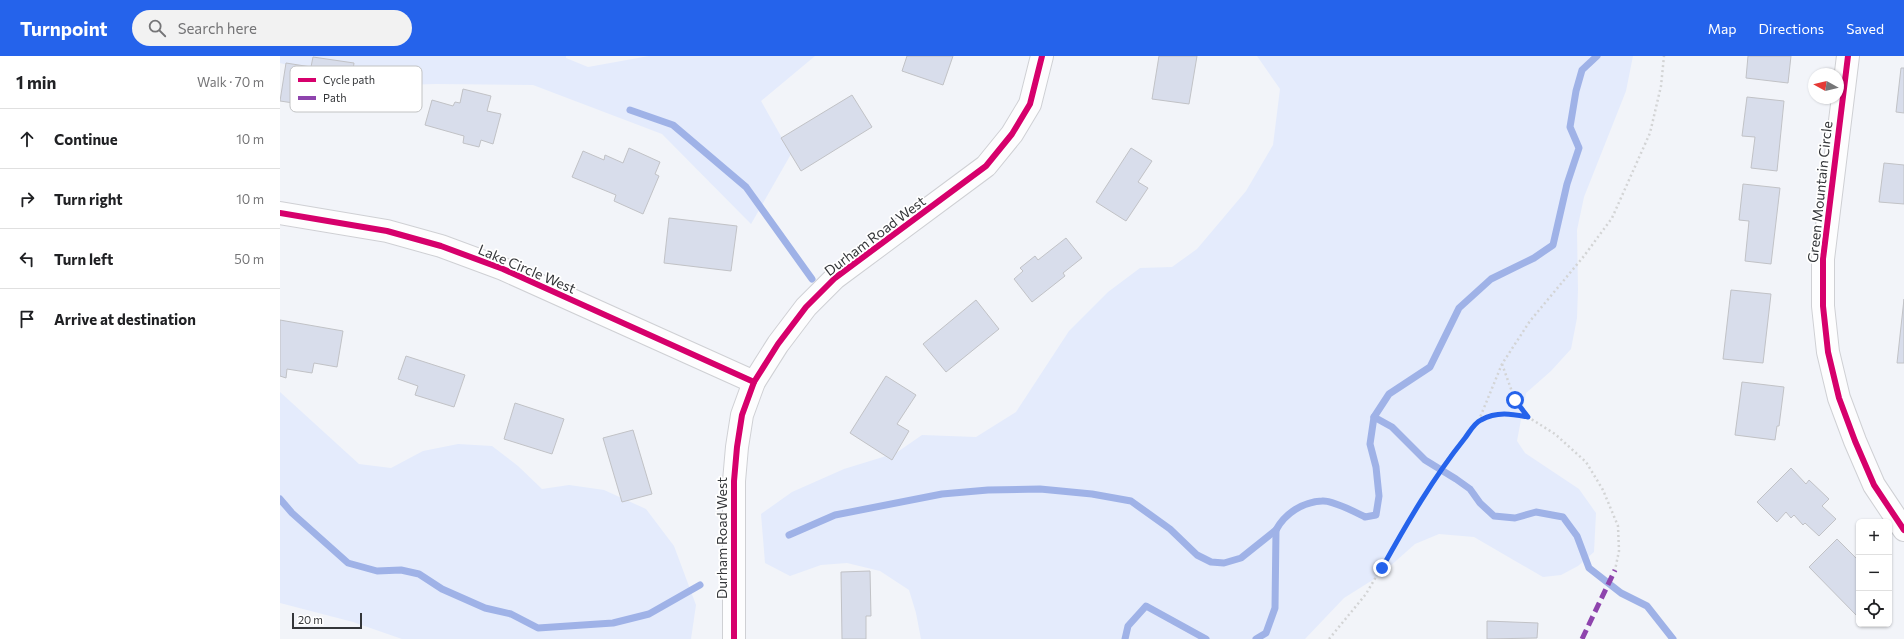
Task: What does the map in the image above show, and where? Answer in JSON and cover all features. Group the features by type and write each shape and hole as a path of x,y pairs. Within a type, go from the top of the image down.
{"street":[{"name":"Durham Road West","path":"734,639 734,481 742,415 754,382 778,344 806,307 835,278 986,166 1012,134 1030,104 1042,56"},
{"name":"Green Mountain Circle","path":"1848,56 1823,259 1823,306 1828,352 1839,398 1855,441 1874,485 1904,530"},
{"name":"Lake Circle West","path":"280,213 387,231 441,246 503,270 754,382"}],"path":[{"path":"1329,639 1366,594 1409,520 1449,458 1479,420 1502,364 1530,322 1584,256 1612,218 1650,133 1661,86 1664,56"},
{"path":"1502,364 1515,400 1528,417"},
{"path":"1479,420 1495,414 1509,413 1528,417 1555,434 1586,462 1603,490 1618,526 1619,551 1615,570"}],"shaded area":[{"path":"280,56 566,56 566,58 588,67 649,56 815,56 761,101 791,154 751,224 662,134 533,85 422,84 422,66 291,66 280,63"},
{"path":"1257,56 1633,56 1626,91 1584,197 1577,230 1577,318 1571,349 1551,371 1526,393 1517,441 1525,453 1579,489 1596,513 1594,552 1578,566 1561,575 1543,577 1474,537 1439,534 1415,544 1379,576 1344,598 1305,639 921,639 916,613 909,590 880,571 847,563 821,565 790,576 765,563 761,514 792,492 844,469 896,453 922,435 976,437 1016,412 1069,331 1108,292 1140,268 1172,267 1197,249 1246,191 1273,145 1280,89"},
{"path":"280,392 359,464 391,468 423,451 458,444 492,446 518,466 542,489 569,485 604,490 646,509 674,546 696,605 691,639 402,639 353,622 280,603"}],"building":[{"path":"907,56 953,56 943,85 902,71"},
{"path":"1159,56 1197,56 1189,104 1152,99"},
{"path":"1748,56 1791,56 1788,83 1746,78"},
{"path":"313,57 354,63 354,66 311,66"},
{"path":"286,63 305,66 290,66 290,102 280,101"},
{"path":"1901,68 1904,68 1904,113 1896,112"},
{"path":"463,89 491,96 487,111 501,114 493,144 481,140 479,147 463,143 464,136 425,125 432,100 453,106 455,102 460,103"},
{"path":"852,95 872,127 801,171 781,138"},
{"path":"1747,97 1784,101 1777,171 1751,168 1755,137 1742,136"},
{"path":"629,148 660,162 655,174 659,176 643,214 614,201 616,195 572,177 583,151 604,160 605,155 623,163"},
{"path":"1131,148 1152,161 1138,182 1148,188 1126,221 1096,202"},
{"path":"1884,163 1904,165 1904,204 1879,202"},
{"path":"1743,184 1780,188 1771,264 1745,261 1749,221 1739,220"},
{"path":"669,218 737,226 731,271 664,263"},
{"path":"1066,238 1082,258 1063,273 1065,276 1032,302 1014,279 1023,271 1020,268 1035,256 1038,260"},
{"path":"1731,290 1771,294 1763,363 1723,359"},
{"path":"1904,299 1904,363 1897,363"},
{"path":"976,300 999,329 946,372 923,344"},
{"path":"280,320 343,331 337,367 314,363 312,373 287,369 286,378 280,376"},
{"path":"406,356 465,375 454,407 415,395 418,386 398,379"},
{"path":"886,376 916,395 897,424 909,431 892,460 850,433"},
{"path":"1742,382 1784,387 1779,426 1777,426 1775,440 1735,435"},
{"path":"515,403 564,419 552,454 504,439"},
{"path":"633,430 652,494 622,502 603,438"},
{"path":"1791,468 1806,484 1809,480 1829,499 1822,506 1836,519 1819,536 1805,523 1803,525 1794,515 1791,518 1786,512 1777,522 1757,502"},
{"path":"1837,539 1856,558 1856,615 1809,567"},
{"path":"870,571 871,616 866,616 866,639 842,639 841,572"},
{"path":"1487,621 1538,623 1537,638 1487,639"}],"waterway":[{"path":"1256,639 1266,633 1275,608 1276,530 1284,518 1301,506 1322,501 1338,504 1365,517 1376,515 1379,496 1376,467 1370,444 1374,417 1389,394 1430,367 1459,308 1491,279 1534,258 1553,245 1567,184 1579,148 1570,127 1576,91 1582,70 1597,56"},
{"path":"630,110 673,125 746,187 812,279"},
{"path":"1374,417 1392,427 1425,460 1470,489 1480,503 1494,516 1515,518 1536,512 1563,517 1577,536 1589,568 1621,593 1647,606 1673,639"},
{"path":"789,535 835,515 942,494 988,490 1040,489 1092,494 1131,501 1170,529 1197,555 1211,562 1224,563 1241,558 1276,530"},
{"path":"280,499 292,513 348,563 377,571 401,570 419,574 442,589 485,608 511,614 538,628 613,623 649,614 700,585"},
{"path":"1125,639 1128,626 1146,606 1206,639"}],"marked path":[{"path":"1582,639 1615,570"}],"cycle path":[{"path":"734,639 734,481 742,415 754,382 778,344 806,307 835,278 986,166 1012,134 1030,104 1042,56"},
{"path":"1848,56 1823,259 1823,306 1828,352 1839,398 1855,441 1874,485 1904,530"},
{"path":"280,213 387,231 441,246 503,269 754,382"}],"route":[{"path":"1382,568 1409,520 1449,458 1479,420 1495,414 1509,413 1528,417 1515,400"}]}
